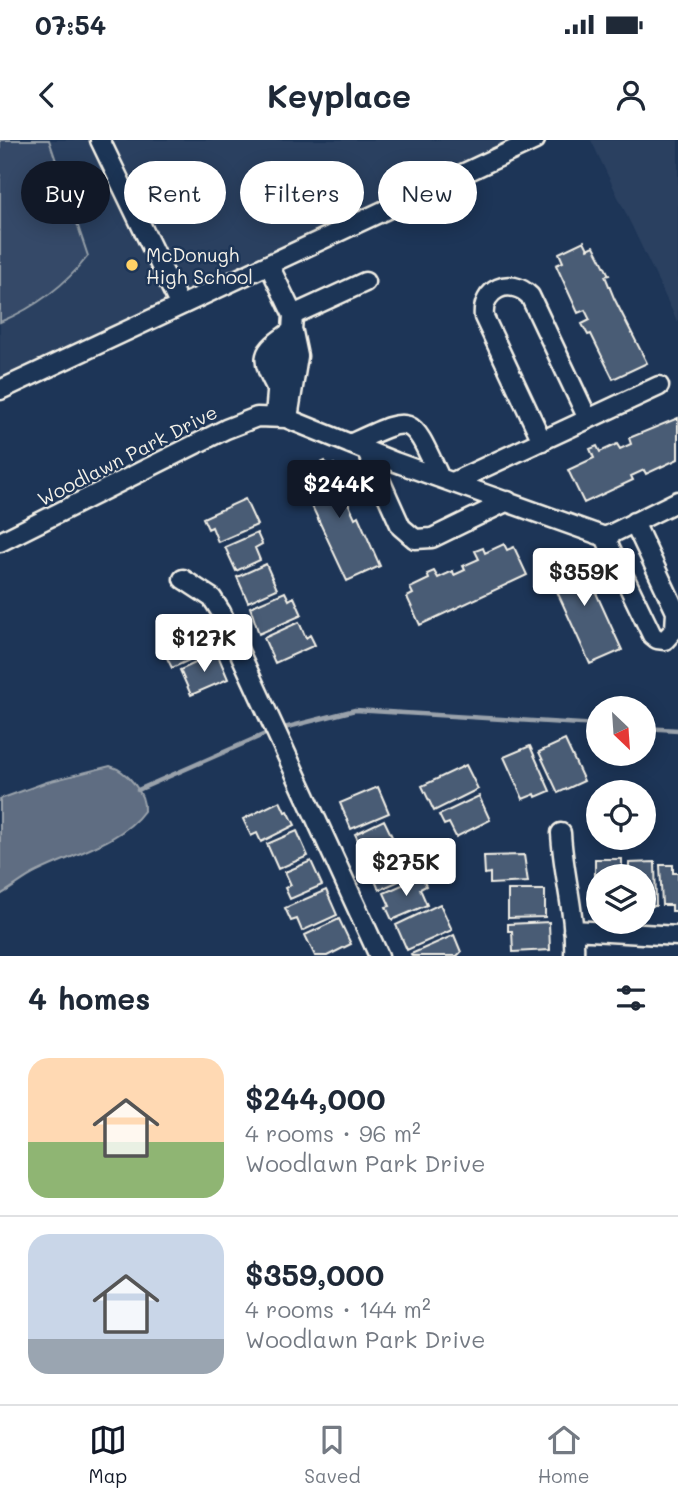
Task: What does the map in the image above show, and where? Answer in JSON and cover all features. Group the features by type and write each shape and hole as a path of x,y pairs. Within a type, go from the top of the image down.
{"street":[{"path":"100,140 180,306"},
{"path":"0,390 535,140"},
{"path":"269,265 293,323 298,356 281,417"},
{"path":"281,417 278,391 293,323 365,282"},
{"path":"542,441 484,318 486,300 500,287 516,286 530,296 588,419"},
{"path":"446,479 542,441 659,386"},
{"name":"Woodlawn Park Drive","path":"0,542 237,424 257,417 281,417"},
{"path":"281,417 605,537 652,635 664,640 675,629 676,612 634,522"},
{"path":"350,443 393,424 410,426 421,437 446,479"},
{"path":"367,451 401,527 415,539 432,538 508,500"},
{"path":"605,537 678,501"},
{"path":"183,579 212,598 221,612 379,956"},
{"path":"561,833 574,956"},
{"path":"573,930 678,936"}],"shaded area":[{"name":"McDonugh High School","path":"0,140 529,140 477,165 477,161 378,161 378,211 364,218 364,161 240,161 240,224 351,224 0,390"},
{"path":"0,140 49,140 56,161 21,161 21,224 77,224 88,256 48,295 26,310 0,322"},
{"path":"591,140 678,140 678,323"},
{"path":"110,766 123,773 139,790 144,811 123,831 95,847 32,874 0,895 0,799 47,782"}],"building":[{"path":"584,241 588,249 594,246 609,275 605,276 614,298 647,363 613,379 591,334 588,335 582,324 590,320 585,310 578,313 556,265 563,262 559,253"},
{"path":"678,418 678,459 646,474 644,470 631,476 633,480 584,503 568,470 594,458 590,449 597,446 600,452 617,444 620,449 631,444 629,438"},
{"path":"325,461 328,467 334,464 343,483 348,481 352,488 343,492 355,518 358,516 380,566 347,581 297,474"},
{"path":"245,499 257,525 218,542 212,527 208,529 203,518"},
{"path":"257,533 262,544 255,548 260,560 236,571 225,547"},
{"path":"504,544 507,550 514,547 527,575 420,625 407,597 413,594 410,588 429,579 427,574 434,571 438,578 453,571 454,575 465,570 463,566 479,559 475,551 483,548 485,553"},
{"path":"577,551 622,650 590,664 545,565"},
{"path":"266,564 277,589 248,602 237,577"},
{"path":"285,592 289,600 294,597 302,615 259,634 250,607"},
{"path":"299,622 306,638 310,635 315,645 275,663 264,638"},
{"path":"202,624 214,649 172,668 167,658 171,656 165,641"},
{"path":"217,653 228,679 191,695 180,670"},
{"path":"565,740 584,781 558,793 539,752"},
{"path":"530,746 550,791 523,799 504,757"},
{"path":"466,765 478,789 434,811 422,786"},
{"path":"378,787 389,813 351,829 340,803"},
{"path":"479,796 490,820 456,837 449,823 444,825 439,815"},
{"path":"280,801 295,825 261,842 257,833 251,836 243,819"},
{"path":"384,820 396,845 367,859 355,834"},
{"path":"297,831 308,856 278,869 267,844"},
{"path":"407,847 411,856 405,858 413,875 379,890 368,864"},
{"path":"524,855 528,882 490,884 490,873 485,874 484,856"},
{"path":"595,859 622,859 622,864 595,864"},
{"path":"311,861 322,885 290,899 285,888 291,885 285,872"},
{"path":"655,862 655,864 629,864"},
{"path":"660,865 673,865 673,873 678,873 678,911 672,911 672,905 662,905"},
{"path":"422,876 426,886 420,889 427,905 392,920 384,893"},
{"path":"326,890 337,915 302,931 297,919 291,921 285,908"},
{"path":"508,890 545,890 545,917 508,918"},
{"path":"440,904 452,930 407,950 396,925"},
{"path":"339,919 351,944 327,956 315,956 305,935"},
{"path":"549,922 550,950 513,952 512,931 508,931 508,924"},
{"path":"454,935 461,952 457,956 411,954"}],"waterway":[{"path":"280,729 355,710 586,724"},
{"path":"656,729 678,730"},
{"path":"138,790 272,731"}],"place":[{"name":"McDonugh High School","path":"132,265"}]}
